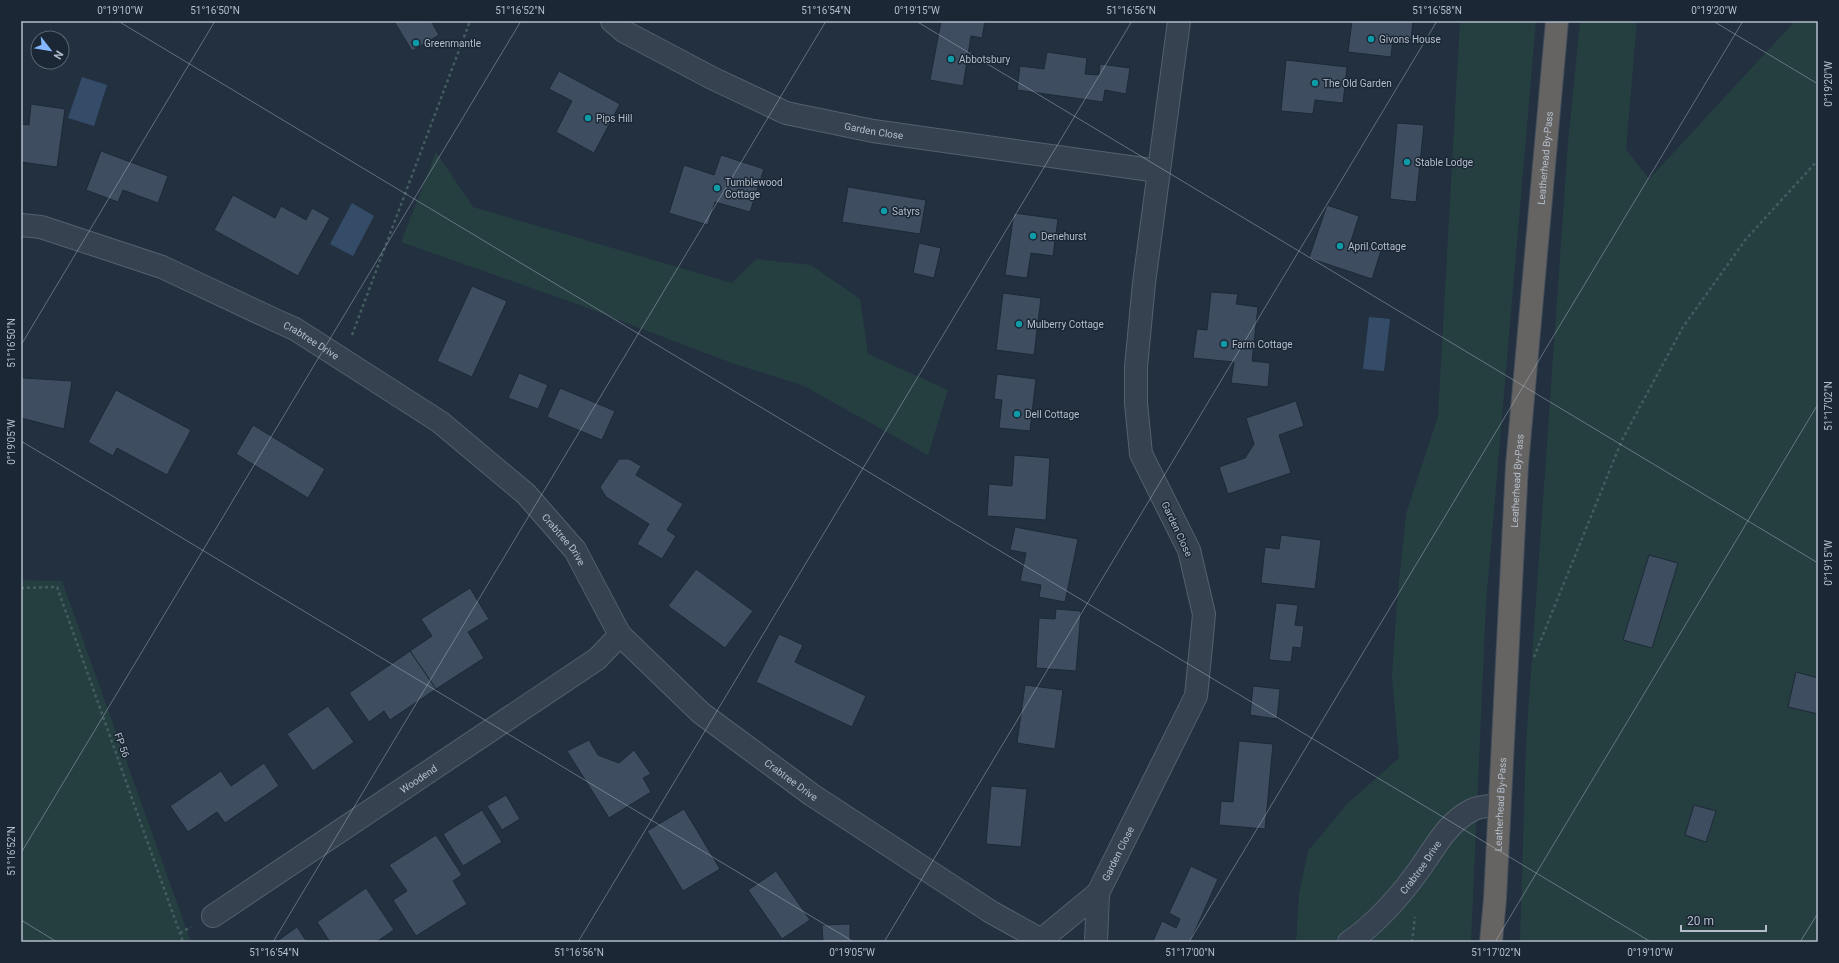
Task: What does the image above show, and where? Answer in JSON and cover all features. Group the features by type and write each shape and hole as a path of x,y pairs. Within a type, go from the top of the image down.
{"highway":[{"name":"Leatherhead By-Pass","path":"1491,942 1495,899 1517,464 1557,21"}],"street":[{"name":"Garden Close","path":"612,21 632,36 712,78 786,112 873,131 1158,170"},
{"name":"Garden Close","path":"1043,941 1098,893 1196,696 1204,614 1189,550 1141,454 1136,403 1136,367 1144,283 1179,21"},
{"name":"Crabtree Drive","path":"21,225 41,227 162,267 294,329 440,422 526,494 576,550 620,635 701,713 812,795 991,912 1043,941"},
{"name":"Woodend","path":"213,916 597,659 620,635"},
{"name":"Crabtree Drive","path":"1348,942 1358,936 1390,904 1421,868 1447,828 1472,810 1499,805"},
{"name":"Garden Close","path":"1096,942 1098,893"}],"path":[{"path":"342,360 470,21"},
{"path":"1532,663 1622,440 1683,327 1746,239 1818,160"},
{"name":"FP 56","path":"21,588 57,587 183,942"}],"green space":[{"path":"1460,21 1536,21 1486,604 1471,942 1296,942 1299,894 1308,851 1347,804 1399,758 1392,677 1397,601 1406,514 1438,416"},
{"path":"1580,21 1637,21 1626,149 1649,179 1795,21 1818,21 1818,942 1520,942 1526,743 1568,143"},
{"path":"436,152 473,207 732,283 756,259 811,265 860,299 868,354 948,390 928,455 804,386 729,362 574,303 401,242"},
{"path":"21,580 62,581 191,942 21,942"}],"water":[{"path":"82,77 107,85 94,126 68,118"},
{"path":"352,203 374,216 353,256 330,244"},
{"path":"1369,317 1390,319 1384,371 1363,369"}],"building":[{"name":"Greenmantle","path":"394,21 431,21 439,35 412,51"},
{"name":"Abbotsbury","path":"941,21 985,21 982,38 971,36 963,86 930,80"},
{"name":"Givons House","path":"1352,21 1413,21 1411,40 1393,38 1391,57 1348,52"},
{"path":"1047,52 1087,58 1085,74 1099,75 1100,64 1130,68 1126,94 1105,90 1103,102 1017,90 1020,66 1044,69"},
{"name":"The Old Garden","path":"1286,60 1347,67 1343,103 1315,100 1313,114 1281,111"},
{"name":"Pips Hill","path":"559,71 620,104 594,153 556,132 572,101 549,89"},
{"path":"31,104 65,109 57,167 21,162 21,124 29,125"},
{"name":"Stable Lodge","path":"1397,123 1424,125 1416,202 1390,199"},
{"path":"101,151 168,176 158,203 123,190 118,202 86,190"},
{"name":"Tumblewood Cottage","path":"721,155 764,169 750,212 715,202 708,225 669,213 684,165 714,175"},
{"name":"Satyrs","path":"848,187 926,200 920,234 842,222"},
{"path":"233,195 275,218 281,206 306,220 312,208 330,218 298,276 214,230"},
{"name":"April Cottage","path":"1327,205 1359,216 1351,241 1381,251 1372,279 1309,258"},
{"name":"Denehurst","path":"1014,213 1058,219 1053,256 1031,253 1027,278 1005,275"},
{"path":"919,243 941,248 934,278 913,273"},
{"path":"472,286 507,301 472,377 437,361"},
{"name":"Farm Cottage","path":"1211,292 1238,294 1236,304 1258,307 1252,361 1270,363 1268,387 1231,383 1234,362 1193,358 1197,329 1207,330"},
{"name":"Mulberry Cottage","path":"1003,293 1041,298 1034,355 996,350"},
{"path":"519,373 548,385 538,409 508,398"},
{"name":"Dell Cottage","path":"997,374 1036,379 1030,431 999,428 1002,400 994,399"},
{"path":"21,376 24,378 72,381 64,429 21,418"},
{"path":"560,388 615,411 602,440 547,417"},
{"path":"116,390 191,430 167,475 117,448 113,456 88,442"},
{"path":"1296,401 1304,426 1279,435 1291,473 1228,494 1219,467 1245,458 1254,444 1246,418"},
{"path":"253,425 325,469 308,498 236,454"},
{"path":"1014,455 1050,458 1046,520 987,516 989,484 1012,486"},
{"path":"619,459 629,459 641,466 636,475 683,504 667,530 676,536 662,559 637,544 649,524 606,497 600,487"},
{"path":"1015,527 1078,539 1065,602 1039,597 1041,585 1020,581 1026,553 1010,550"},
{"path":"1281,535 1321,540 1315,589 1261,583 1265,547 1279,549"},
{"path":"1649,555 1678,563 1652,648 1623,640"},
{"path":"696,569 753,611 725,648 668,606"},
{"path":"470,588 489,619 468,632 484,658 436,689 410,651 432,636 421,619"},
{"path":"1276,603 1298,605 1295,625 1304,626 1301,648 1293,647 1291,662 1269,660"},
{"path":"1056,609 1081,611 1076,671 1036,668 1039,618 1055,619"},
{"path":"779,634 803,645 795,662 866,696 852,727 756,682"},
{"path":"410,651 436,689 390,720 384,711 369,722 349,693"},
{"path":"1796,672 1818,678 1818,714 1788,707"},
{"path":"1025,685 1063,690 1055,749 1017,743"},
{"path":"1253,686 1280,689 1277,719 1250,715"},
{"path":"328,706 354,742 313,771 287,734"},
{"path":"589,740 598,755 619,763 634,750 651,774 643,778 651,792 609,818 567,751"},
{"path":"1239,741 1273,744 1265,829 1219,825 1221,801 1233,802"},
{"path":"264,763 279,786 225,823 217,812 188,832 170,806 221,771 231,786"},
{"path":"991,786 1027,789 1021,847 986,844"},
{"path":"506,795 520,819 502,830 487,806"},
{"path":"1694,805 1716,811 1706,842 1685,835"},
{"path":"684,809 720,869 683,891 647,831"},
{"path":"482,810 502,842 463,866 443,834"},
{"path":"436,835 462,875 453,881 467,904 416,936 393,900 407,891 389,865"},
{"path":"1191,866 1218,879 1190,942 1153,941 1162,921 1176,928 1180,919 1169,913"},
{"path":"776,871 810,920 782,939 748,890"},
{"path":"366,888 394,930 376,942 330,942 317,922"},
{"path":"850,924 850,942 823,942 822,925"},
{"path":"297,927 307,942 276,942"}],"place":[{"name":"Givons House","path":"1371,39"},
{"name":"Greenmantle","path":"416,43"},
{"name":"Abbotsbury","path":"951,59"},
{"name":"The Old Garden","path":"1315,83"},
{"name":"Pips Hill","path":"588,118"},
{"name":"Stable Lodge","path":"1407,162"},
{"name":"Tumblewood Cottage","path":"717,188"},
{"name":"Satyrs","path":"884,211"},
{"name":"Denehurst","path":"1033,236"},
{"name":"April Cottage","path":"1340,246"},
{"name":"Mulberry Cottage","path":"1019,324"},
{"name":"Farm Cottage","path":"1224,344"},
{"name":"Dell Cottage","path":"1017,414"}]}
